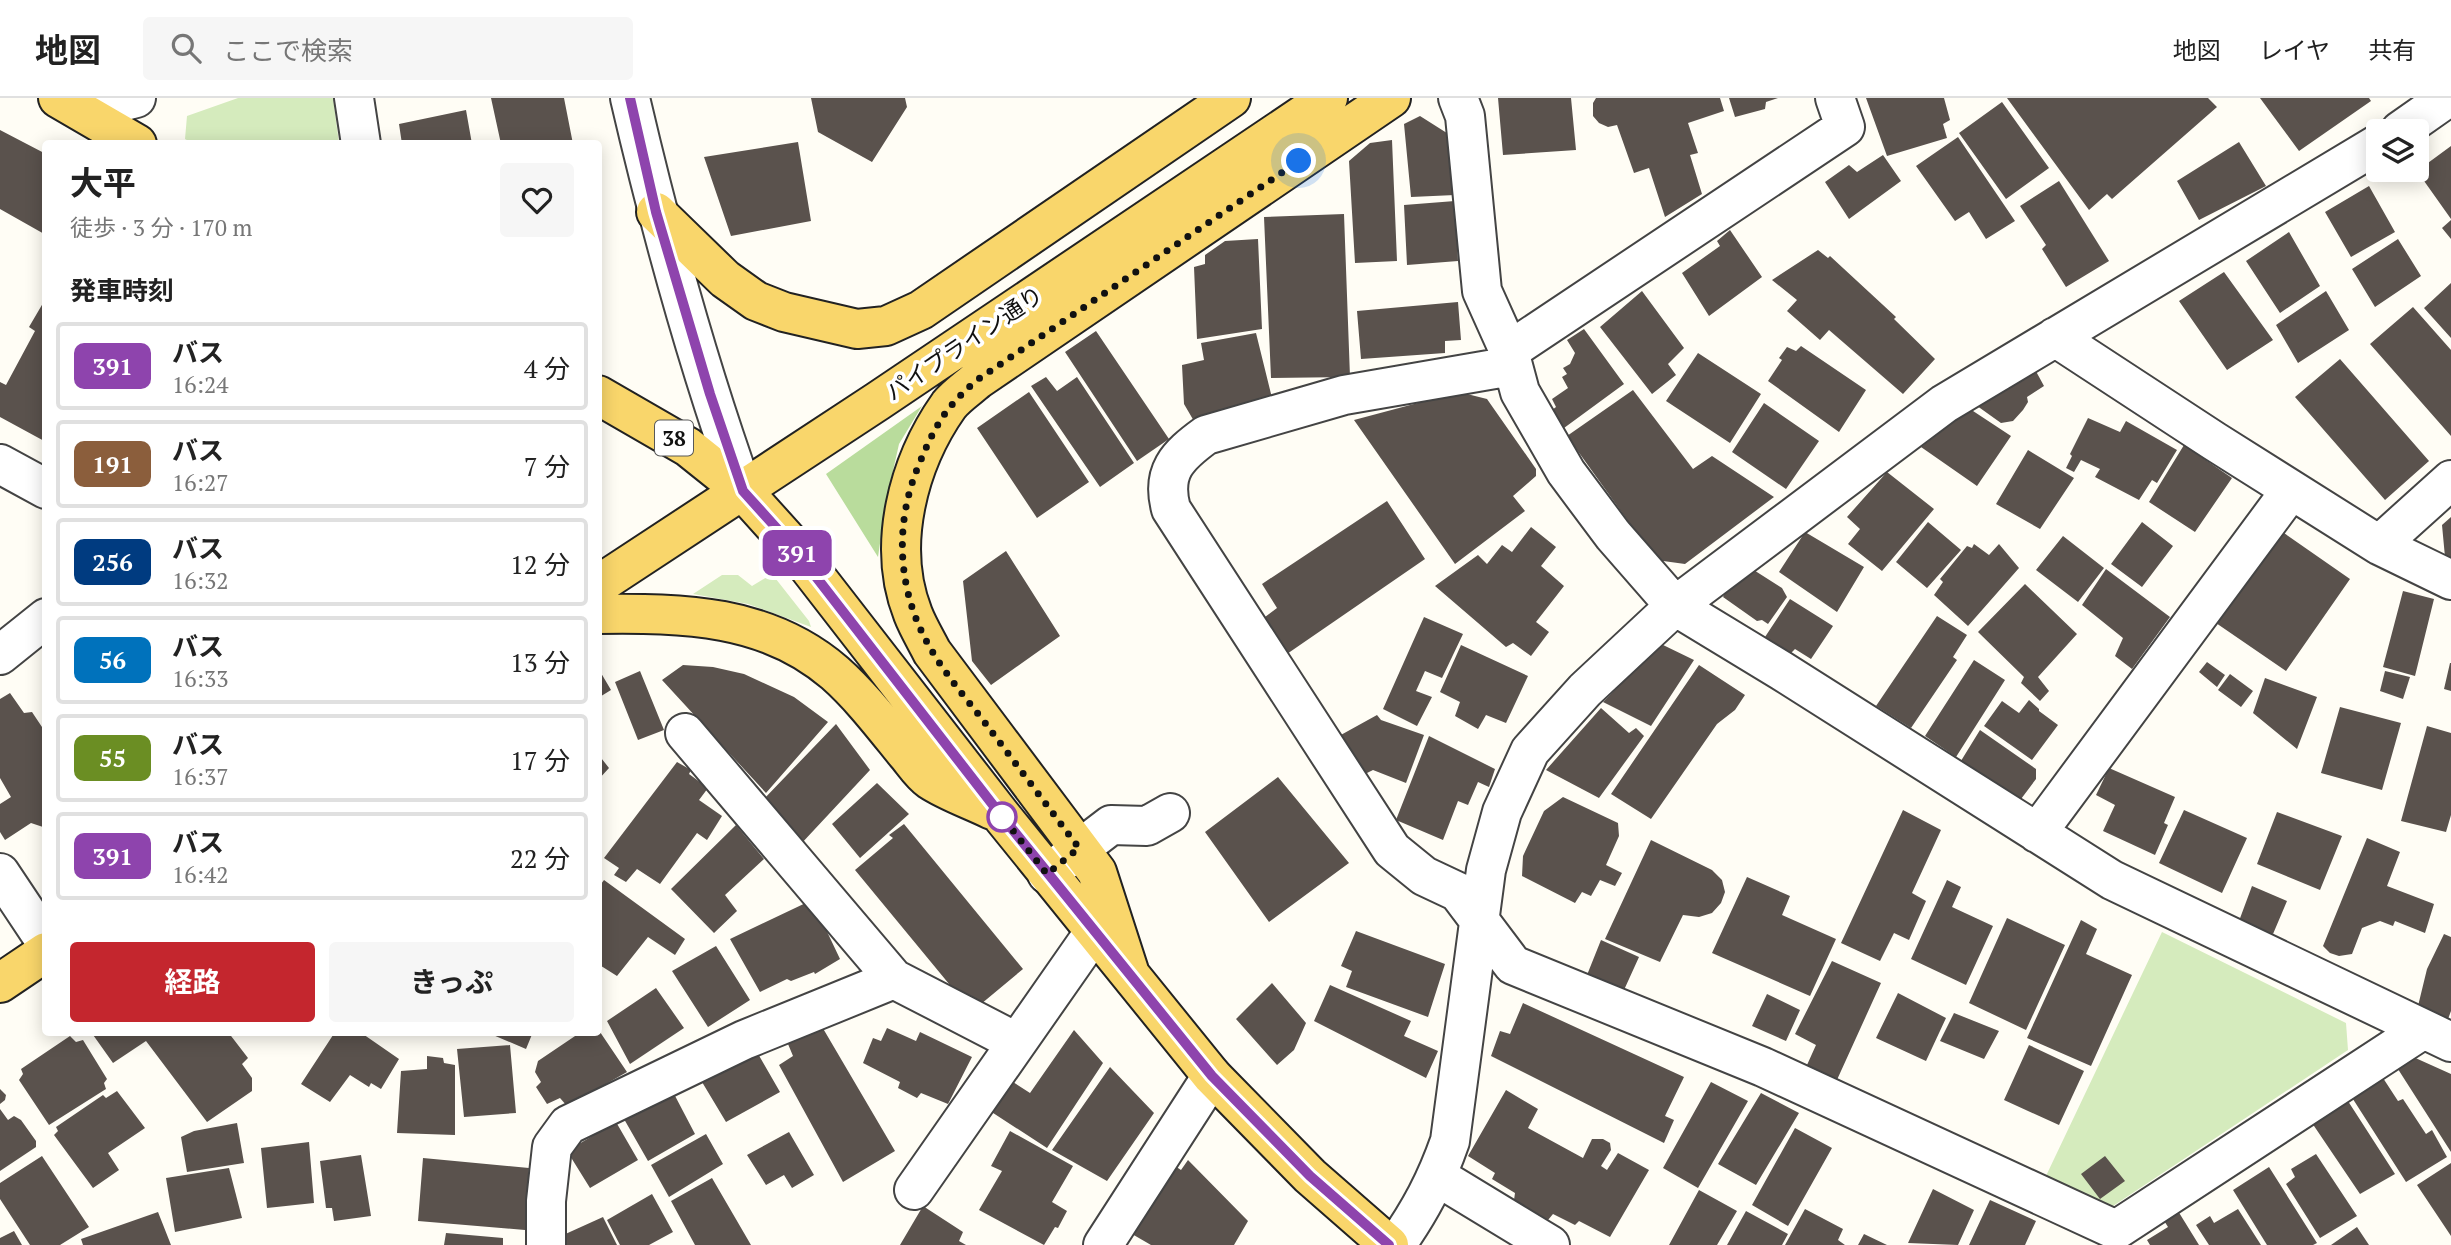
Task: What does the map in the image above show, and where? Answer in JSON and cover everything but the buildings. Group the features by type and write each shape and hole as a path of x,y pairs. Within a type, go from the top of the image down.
{"main road":[{"path":"656,212 725,279 756,301 784,312 831,324 857,329 886,326 921,310 1231,98"},
{"name":"パイプライン通り","path":"602,582 743,491 1328,98"},
{"path":"1129,971 1097,872 932,652 912,612 901,548 911,482 934,430 951,403 977,380 1391,98"},
{"path":"65,102 130,140"},
{"name":"38","path":"602,397 688,447 743,491 789,542 1047,874 1129,971 1212,1076 1310,1176 1389,1245"},
{"path":"602,614 674,614 717,619 759,629 807,652 835,673 860,698 928,779 1000,814"},
{"path":"0,983 42,955"}],"street":[{"path":"65,102 109,104 136,98"},
{"path":"354,98 360,140"},
{"path":"630,98 656,212 713,406 743,491"},
{"path":"1458,98 1465,116 1482,291 1510,358 1520,392 1566,471 1613,535 1675,606 2112,880 2436,1036"},
{"path":"1835,98 1845,127 1510,358 1344,394 1206,435 1188,448 1168,476 1166,494 1171,509 1392,850 1424,876 1458,892 1513,965 1763,1067 2104,1238 2436,1036"},
{"path":"2405,117 2447,98"},
{"path":"1396,1245 1418,1214 1438,1177 1450,1141 1486,870 1499,824 1530,751 1585,690 1675,606 1944,404 2366,151"},
{"path":"2055,337 2379,545 2451,580"},
{"path":"0,464 42,487"},
{"path":"2379,545 2451,480"},
{"path":"2037,833 2291,490"},
{"path":"0,655 42,621"},
{"path":"685,733 894,979 1016,1042"},
{"path":"1047,874 1111,825 1147,826 1170,813"},
{"path":"0,873 42,936"},
{"path":"914,1190 1095,931"},
{"path":"546,1245 546,1201 552,1147 568,1125 744,1040 894,979"},
{"path":"1104,1245 1212,1076"},
{"path":"1438,1177 1550,1245"}],"green space":[{"path":"238,98 333,98 339,140 187,140 187,116"},
{"path":"922,406 899,444 886,502 878,557 826,474"},
{"path":"772,574 811,627 748,604 693,594 722,575 738,575 752,586"},
{"path":"2162,932 2346,1023 2348,1050 2110,1208 2045,1178"}],"bus line":[{"name":"391","path":"630,98 656,212 720,428 743,491 789,542 1047,874 1129,971 1212,1076 1310,1176 1389,1245"}],"route":[{"path":"1002,817 1000,814 1047,874 1079,848 932,652 912,612 901,548 904,516 911,482 934,430 951,403 977,380 1299,161"}]}
